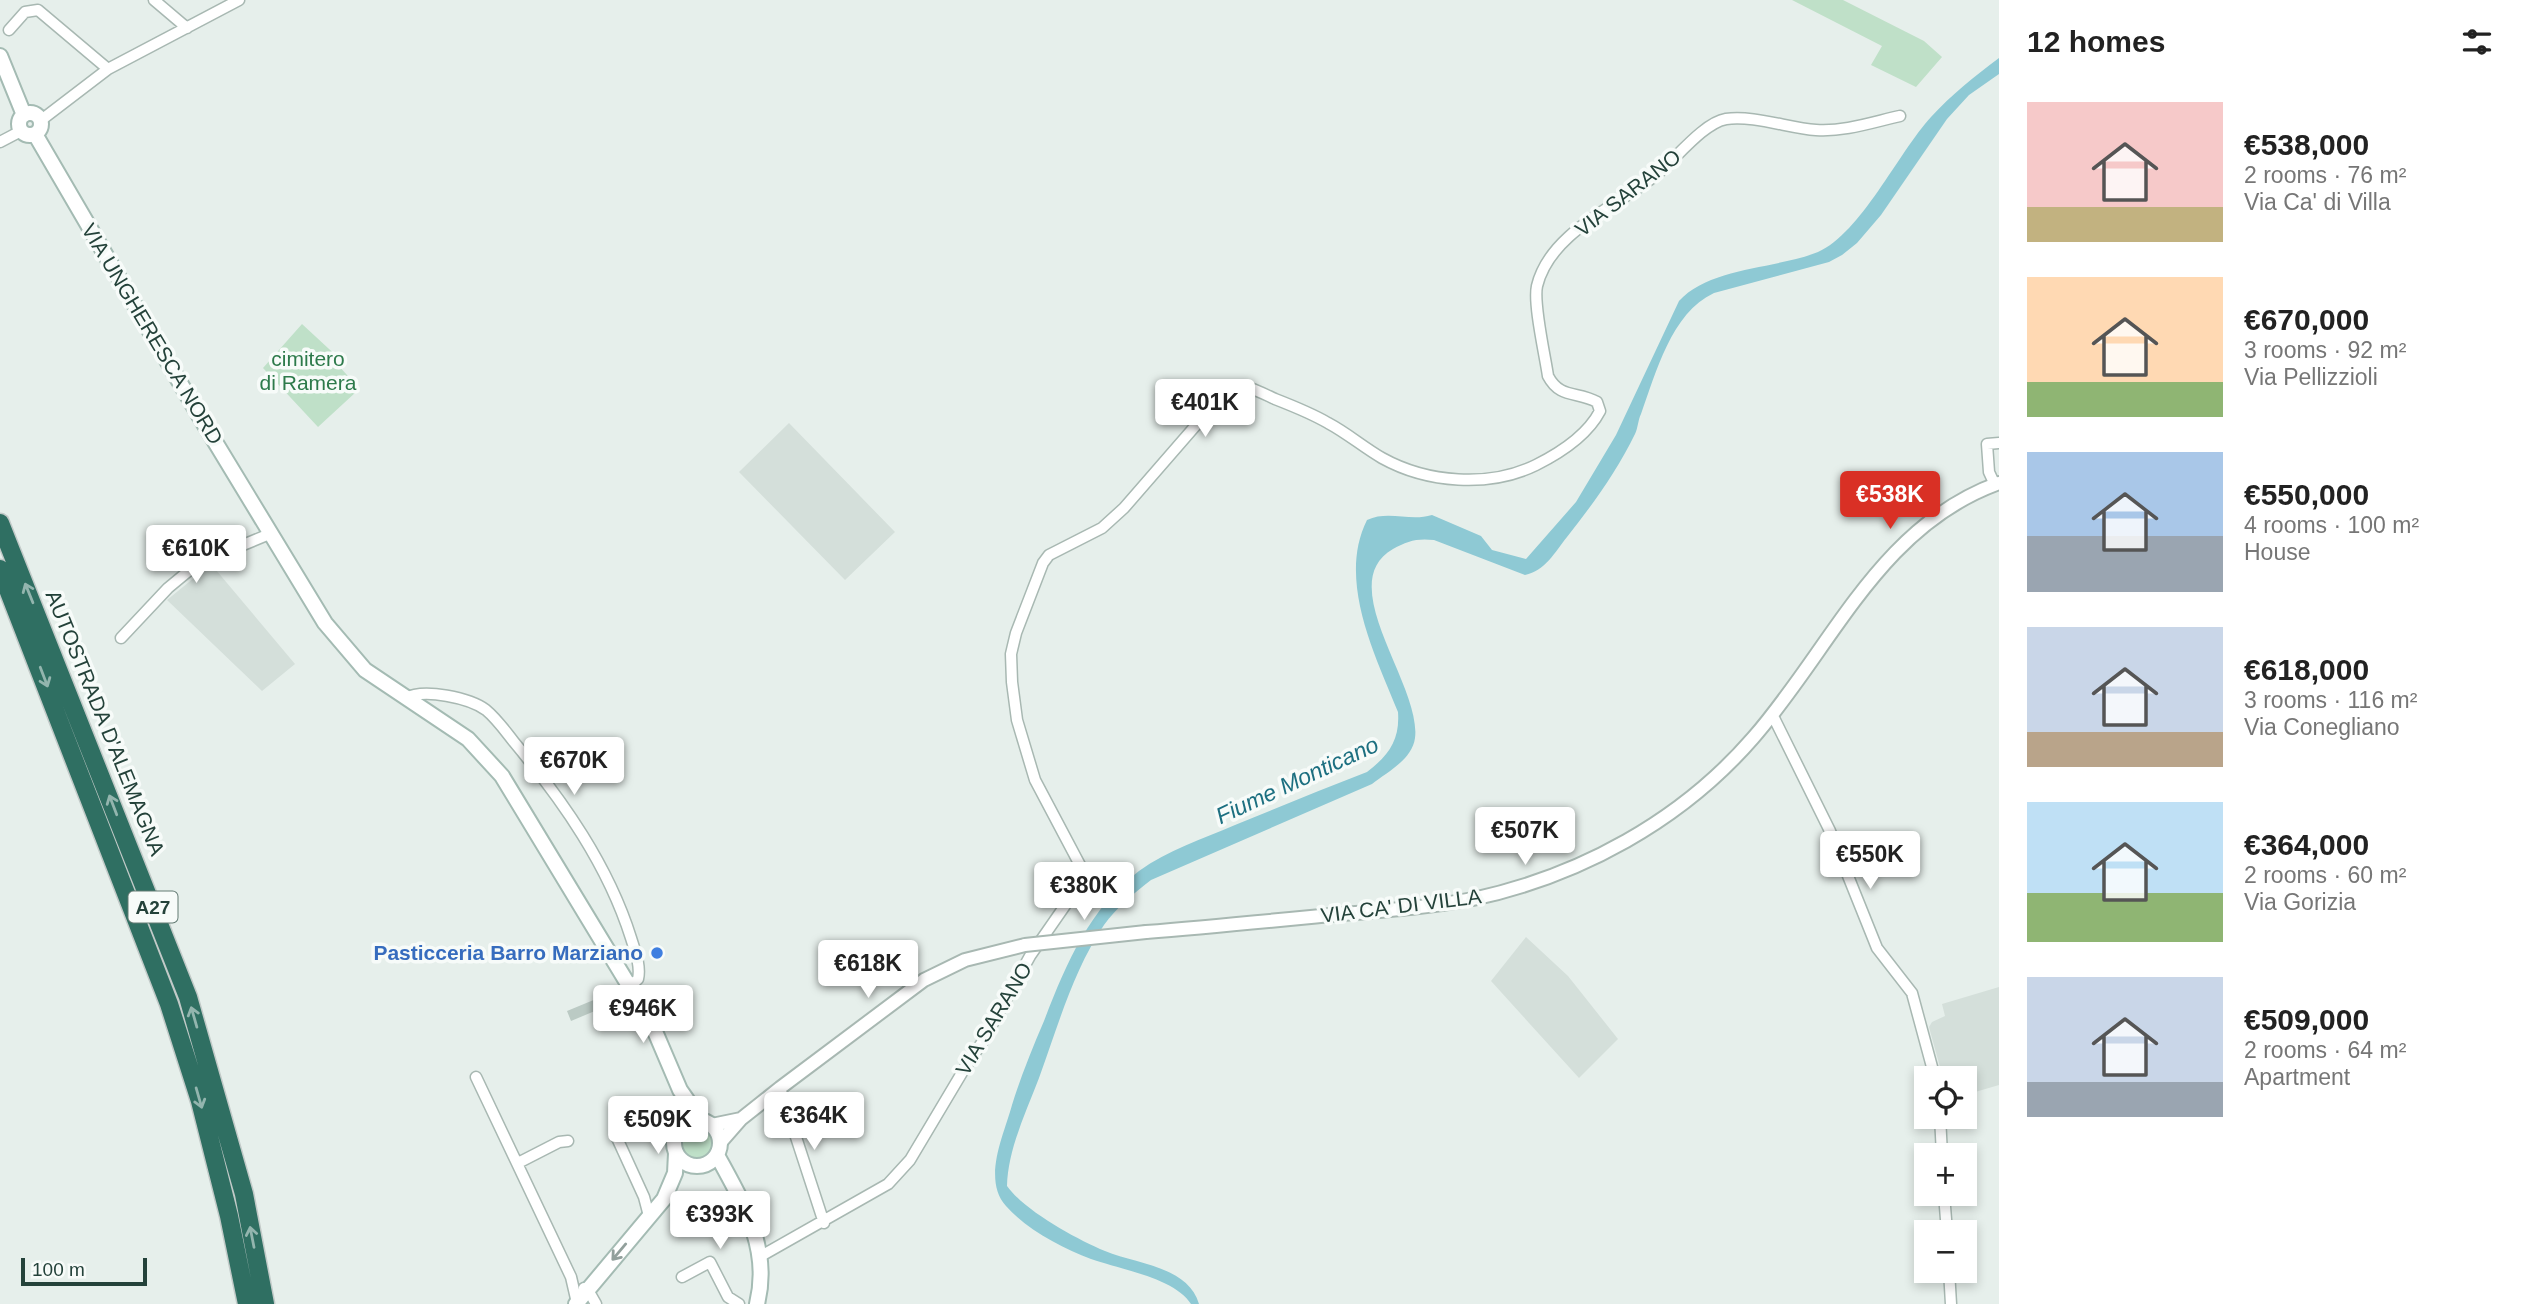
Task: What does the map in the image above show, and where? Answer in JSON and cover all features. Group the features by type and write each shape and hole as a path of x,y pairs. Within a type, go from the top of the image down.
{"highway":[{"name":"AUTOSTRADA D'ALEMAGNA","path":"0,523 188,997 244,1194 265,1304"},
{"name":"AUTOSTRADA D'ALEMAGNA","path":"0,569 169,1004 200,1101 229,1216 247,1304"}],"main road":[{"path":"0,56 24,115 19,124 32,129"},
{"name":"VIA UNGHERESCA NORD","path":"32,129 200,417 334,637 365,670 468,739 502,776 656,1031 680,1090 707,1123"},
{"name":"VIA UNGHERESCA NORD","path":"680,1090 681,1126"},
{"path":"576,1303 653,1211 672,1183 676,1153 674,1139 681,1126 687,1122 707,1123 748,1213 761,1256 761,1285 757,1304"},
{"path":"676,1153 685,1164 699,1167 713,1161 719,1149"}],"street":[{"path":"154,0 187,28"},
{"path":"0,142 32,129 108,69 239,0"},
{"path":"9,30 25,12 38,10 108,69"},
{"name":"VIA SARANO","path":"761,1256 888,1185 911,1160 966,1066 984,1041 1030,956 1080,884 1081,867 1035,780 1017,720 1012,682 1011,654 1016,634 1043,563 1049,555 1102,528 1124,508 1230,386 1241,384 1290,405 1328,423 1392,463 1424,474 1457,480 1481,480 1518,473 1547,459 1578,438 1594,423 1600,411 1597,402 1589,397 1564,392 1553,386 1548,376 1537,287 1546,264 1563,244 1590,218 1654,177 1710,125 1725,119 1821,130 1900,116"},
{"name":"VIA CA' DI VILLA","path":"719,1149 741,1119 780,1088 923,981 965,960 1025,945 1445,904 1496,894 1558,874 1617,848 1706,786 1753,738 1900,545 1954,503 1997,484 1989,472 1987,444 1999,443"},
{"path":"121,638 168,588 197,564 272,533"},
{"path":"405,698 416,692 480,706 494,717 522,751 593,853 623,911 639,967 638,979 629,987"},
{"path":"1772,714 1830,831 1877,948 1912,993 1932,1066"},
{"path":"476,1077 571,1277 576,1303"},
{"path":"780,1088 824,1223"},
{"path":"707,1123 741,1119"},
{"path":"617,1138 653,1211"},
{"path":"518,1163 559,1142 568,1142"},
{"path":"682,1277 710,1262 728,1297 739,1304"},
{"path":"571,1277 588,1290 596,1304"},
{"path":"1950,1283 1951,1304"}],"shaded area":[{"path":"789,423 895,532 845,580 739,472"},
{"path":"211,564 295,664 262,691 167,600"},
{"path":"1526,937 1568,976 1618,1039 1579,1078 1491,981"},
{"path":"1999,987 1999,1085 1977,1091 1977,1066 1940,1066 1929,1027 1932,1022 1945,1016 1942,1004"}],"green space":[{"path":"1792,0 1843,0 1924,41 1942,57 1916,87 1871,65 1882,46"},
{"name":"cimitero di Ramera","path":"302,324 342,361 338,365 356,385 352,388 356,392 318,427 263,368"},
{"path":"698,1127 710,1132 715,1144 710,1156 698,1161 686,1156 681,1144 686,1132"}],"water":[{"path":"1999,58 1999,74 1969,95 1947,119 1881,215 1857,243 1829,262 1714,293 1699,302 1687,315 1667,346 1636,432 1620,461 1586,512 1544,565 1525,575 1434,540 1422,539 1393,549 1377,565 1372,586 1375,610 1414,716 1415,738 1404,759 1372,784 1151,880 1126,901 1104,925 1083,961 1067,999 1018,1131 1007,1186 1038,1214 1080,1239 1105,1251 1173,1274 1193,1291 1199,1304 1191,1304 1173,1287 1160,1281 1068,1249 1014,1215 999,1195 996,1183 995,1170 1000,1143 1015,1094 1061,979 1081,939 1106,902 1139,871 1162,857 1367,772 1392,746 1397,731 1398,712 1370,642 1358,592 1356,567 1359,543 1367,520 1383,516 1432,515 1481,536 1492,550 1526,559 1576,502 1616,435 1679,301 1708,281 1801,258 1834,242 1864,210 1931,117"}],"building":[{"path":"613,992 624,1019 610,1025 602,1008 571,1021 567,1011"}],"place":[{"name":"Pasticceria Barro Marziano","path":"657,953"}],"water label":[{"name":"Fiume Monticano","path":"1297,780"}]}
